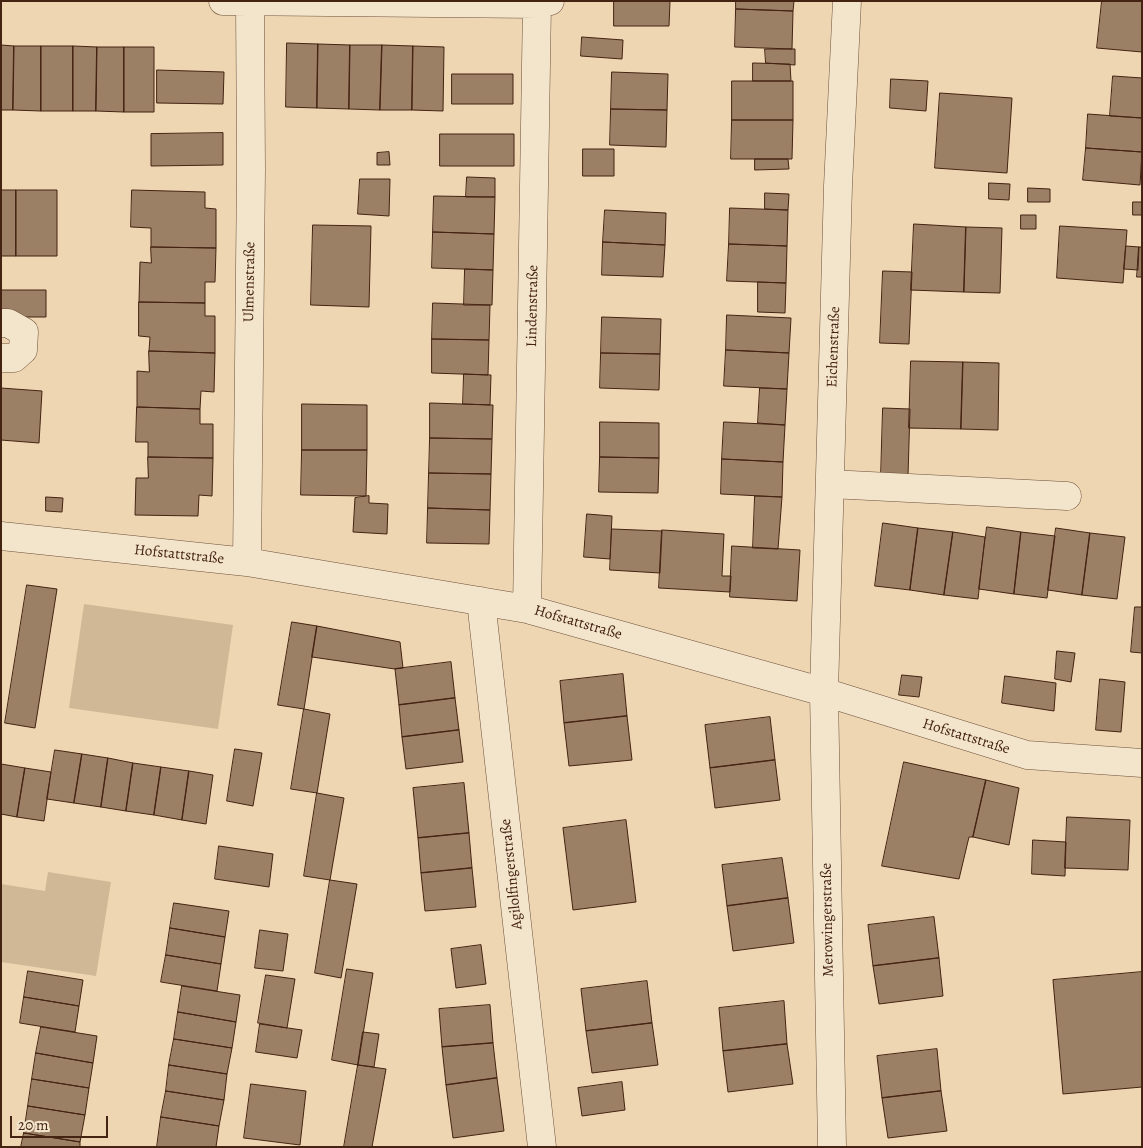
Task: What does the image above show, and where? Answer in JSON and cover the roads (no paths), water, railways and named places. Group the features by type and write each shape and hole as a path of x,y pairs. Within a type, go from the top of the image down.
{"street":[{"path":"222,1 544,3"},
{"name":"Eichenstraße","path":"824,692 838,186 847,1"},
{"name":"Ulmenstraße","path":"247,562 251,169 250,2"},
{"name":"Lindenstraße","path":"527,609 544,3"},
{"path":"1,323 8,323 24,332 23,350 14,358 1,358"},
{"path":"830,484 1067,496"},
{"name":"Hofstattstraße","path":"1,536 247,562 527,609 824,692 1027,755 1142,763"},
{"name":"Agilolfingerstraße","path":"481,601 542,1147"},
{"name":"Merowingerstraße","path":"824,692 832,1147"}]}
